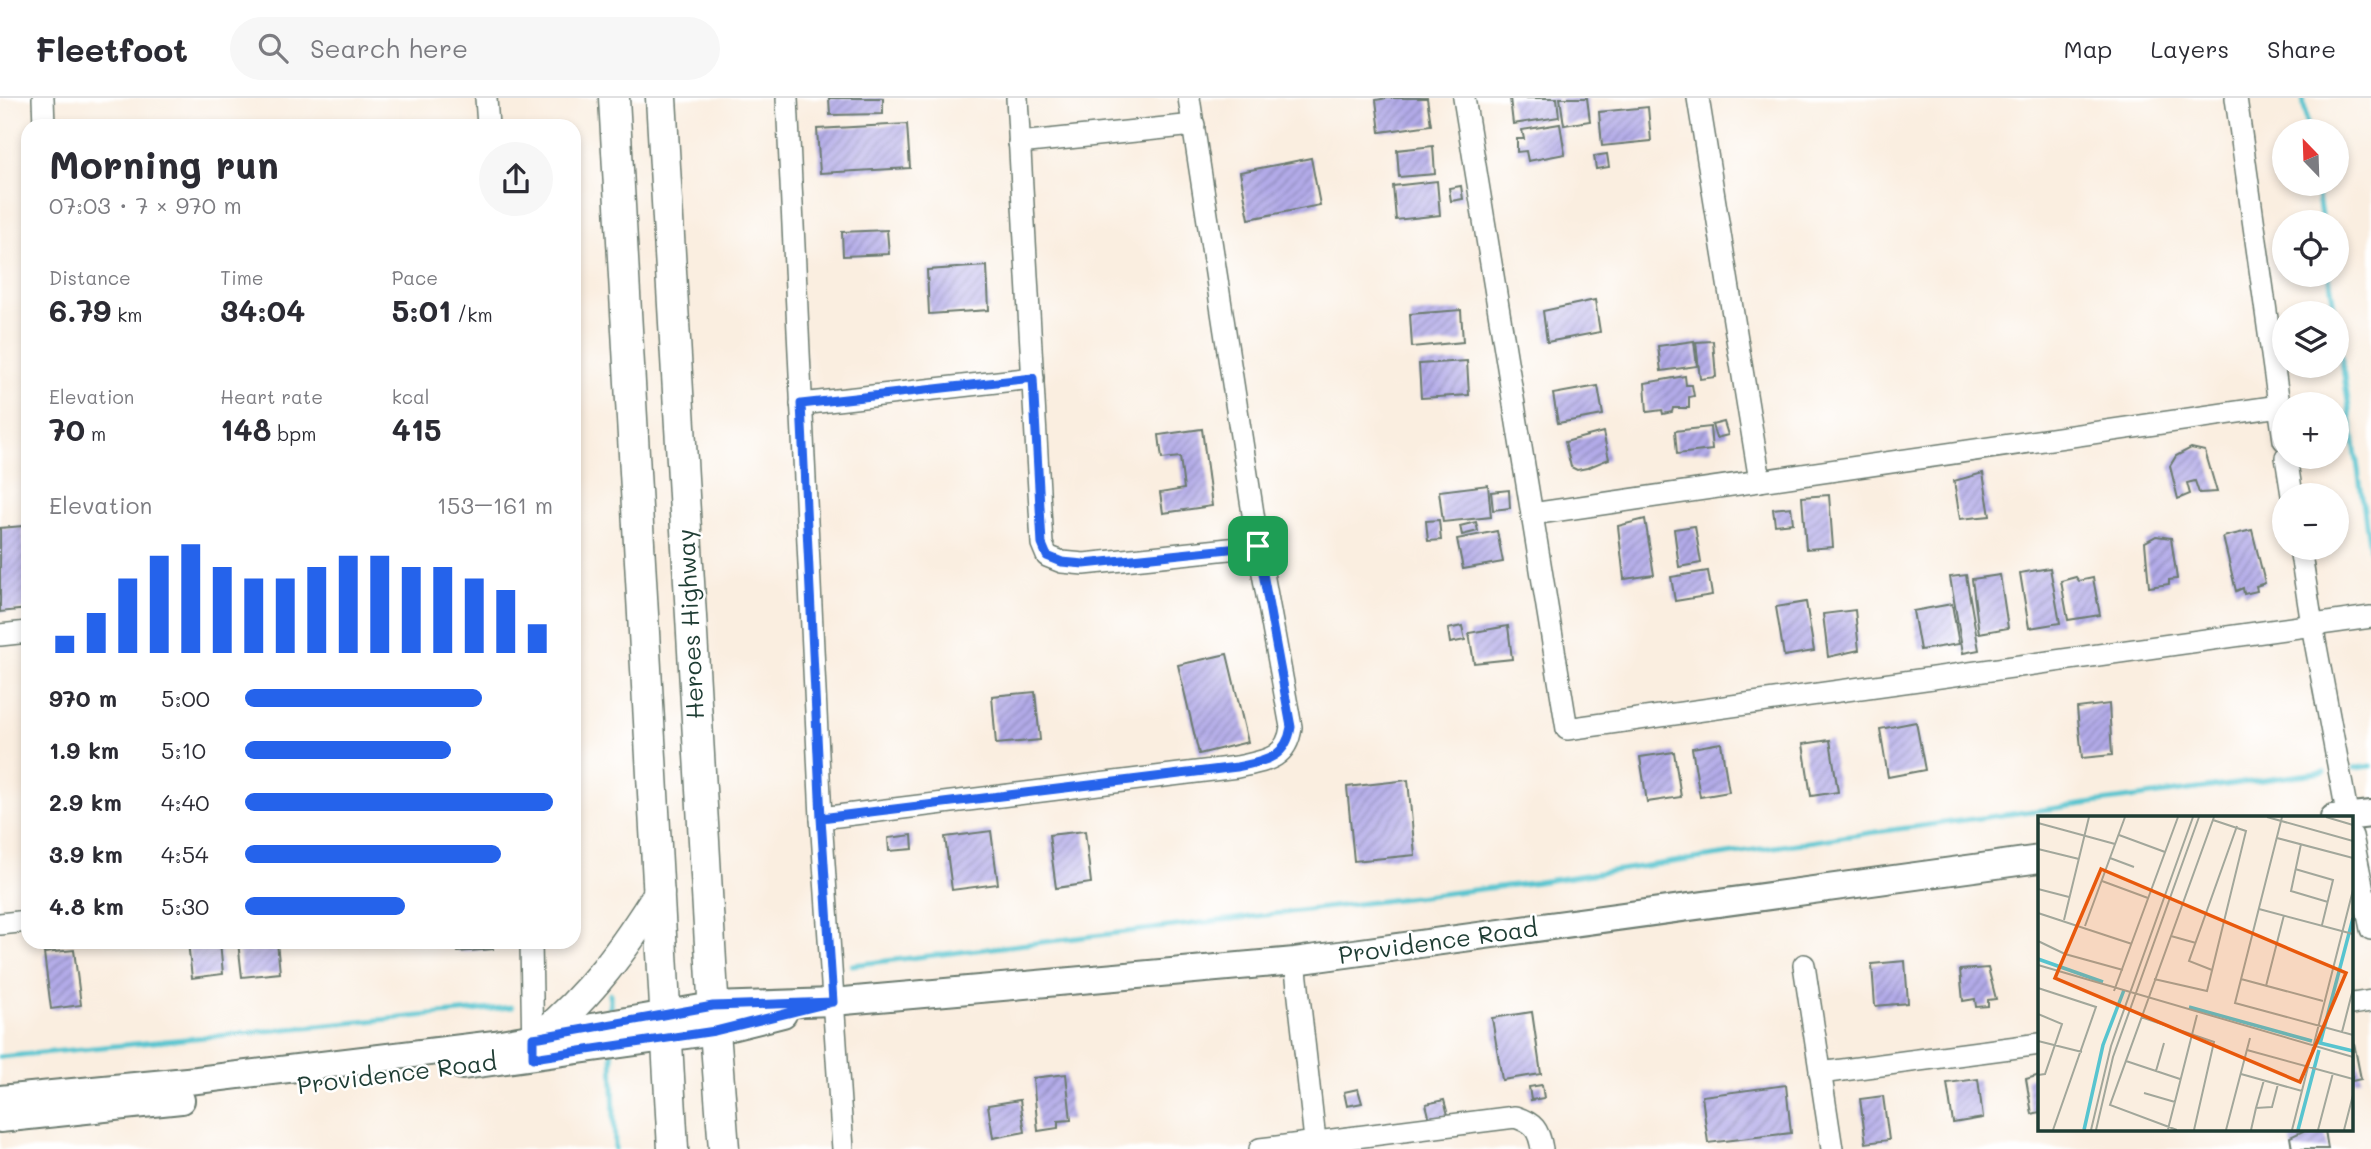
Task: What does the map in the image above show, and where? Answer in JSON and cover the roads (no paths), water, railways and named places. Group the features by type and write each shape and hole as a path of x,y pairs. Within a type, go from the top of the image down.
{"main road":[{"name":"Heroes Highway","path":"614,98 673,1149"},
{"name":"Heroes Highway","path":"661,98 714,1019 724,1149"},
{"path":"535,1044 596,984 627,944 659,893"}],"street":[{"path":"43,98 44,119"},
{"path":"486,98 488,119"},
{"path":"787,98 821,818 843,1149"},
{"path":"1017,98 1042,544 1047,556 1062,562 1084,564 1258,546"},
{"path":"821,818 1237,767 1272,759 1289,738 1291,727 1258,546 1189,98"},
{"path":"1464,98 1567,729 2371,617"},
{"path":"1698,98 1760,481"},
{"path":"2236,98 2276,392"},
{"path":"1019,143 1194,125"},
{"path":"801,404 1033,378"},
{"path":"1532,514 2272,407"},
{"path":"2302,560 2312,625 2350,816"},
{"path":"0,635 21,633"},
{"path":"2354,836 2371,929"},
{"name":"Providence Road","path":"0,1099 535,1044 667,1039 714,1019 833,1002 1295,961 2038,859"},
{"path":"0,924 21,922"},
{"path":"531,949 535,1044"},
{"path":"1295,961 1316,1146"},
{"path":"1804,965 1832,1149"},
{"name":"Providence Road","path":"0,1119 58,1114 535,1044"},
{"path":"1820,1073 2038,1044"},
{"path":"1260,1149 1316,1146 1515,1117 1530,1122 1539,1132 1542,1149"}],"waterway":[{"path":"2303,98 2306,119"},
{"path":"2318,196 2320,210"},
{"path":"2331,287 2333,301"},
{"path":"2344,378 2371,556"},
{"path":"2355,768 2371,766"},
{"path":"852,965 1531,883 1876,832 2324,772"},
{"path":"610,994 610,1016"},
{"path":"0,1057 512,1007"},
{"path":"612,1054 615,1149"}]}
